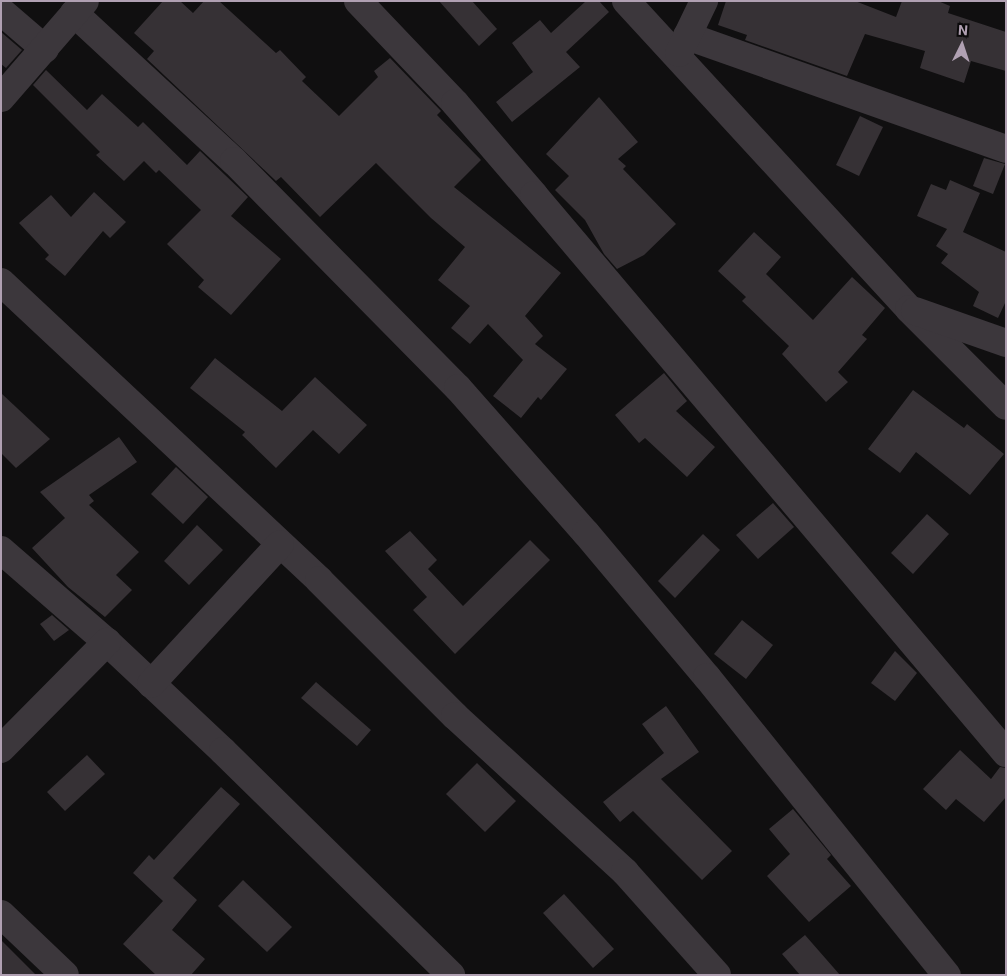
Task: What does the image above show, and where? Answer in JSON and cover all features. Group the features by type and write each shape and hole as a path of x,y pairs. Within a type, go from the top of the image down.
{"street":[{"path":"358,1 455,103 1006,752"},
{"path":"626,1 682,46 909,309 1006,406"},
{"path":"682,46 704,1"},
{"path":"1,98 80,7 458,388 700,670 947,975"},
{"path":"1,11 45,49"},
{"path":"682,46 1006,149"},
{"path":"1,282 280,544 455,716 625,872 717,975"},
{"path":"909,309 1006,343"},
{"path":"151,684 280,544"},
{"path":"1,550 107,642 451,975"},
{"path":"1,749 107,642"},
{"path":"1,914 65,975"}],"building":[{"path":"163,1 180,1 193,13 204,1 219,1 276,53 280,50 306,77 302,81 339,116 378,77 374,71 390,58 441,111 437,115 481,160 454,187 561,273 525,316 543,336 535,344 567,369 541,400 538,397 521,418 493,396 523,360 488,324 470,344 451,328 470,306 438,280 465,247 431,218 376,163 320,217 281,177 276,181 147,59 154,51 134,33"},
{"path":"439,1 472,1 497,29 479,46"},
{"path":"586,1 599,1 609,12 566,52 580,67 512,122 496,102 533,72 512,43 540,20 551,33"},
{"path":"726,1 855,1 896,17 902,1 938,1 950,6 948,13 1006,32 1006,71 971,61 964,83 920,68 925,51 865,34 847,76 745,40 747,35 718,25"},
{"path":"1,32 22,50 6,68 1,64"},
{"path":"46,70 87,110 102,94 138,127 143,122 187,165 200,151 248,197 231,216 281,259 231,315 198,287 204,280 167,244 201,210 159,170 156,173 144,161 124,181 96,155 100,152 33,85"},
{"path":"599,97 638,142 618,159 626,166 623,169 676,224 644,255 617,269 604,254 585,220 555,190 569,176 546,154"},
{"path":"860,116 883,127 859,176 836,165"},
{"path":"984,158 1005,164 993,194 973,186"},
{"path":"950,180 980,193 963,232 1006,252 1006,301 998,318 973,306 979,292 941,263 948,254 936,246 947,229 917,216 931,184 946,190"},
{"path":"94,192 126,222 110,238 103,231 65,276 45,259 49,255 19,223 51,195 71,217"},
{"path":"754,232 781,257 766,274 813,320 852,277 885,308 862,335 867,339 838,372 848,382 826,402 782,354 789,346 742,301 746,297 718,271"},
{"path":"215,358 282,411 315,377 367,425 339,454 313,430 276,468 242,435 245,432 190,388"},
{"path":"664,373 687,401 676,411 715,447 687,477 645,438 639,443 615,415"},
{"path":"913,390 964,428 967,424 1004,454 970,495 916,452 900,473 868,449"},
{"path":"1,393 50,439 16,468 1,453"},
{"path":"119,437 137,462 89,495 94,501 89,505 139,552 116,575 132,590 105,617 68,587 32,548 65,518 40,492"},
{"path":"176,467 208,497 183,524 151,494"},
{"path":"773,503 794,527 758,559 736,535"},
{"path":"927,514 949,534 913,574 891,553"},
{"path":"197,525 223,550 189,585 164,561"},
{"path":"410,531 437,560 428,569 463,606 530,540 550,560 455,654 413,610 427,597 385,551"},
{"path":"703,534 720,550 675,598 658,581"},
{"path":"52,615 69,630 54,641 40,624"},
{"path":"742,620 773,645 746,679 714,654"},
{"path":"895,651 917,673 895,701 871,683"},
{"path":"316,682 371,730 357,746 301,698"},
{"path":"666,706 699,752 661,779 732,851 702,880 633,811 620,822 603,802 664,753 642,724"},
{"path":"960,750 991,779 1000,767 1006,768 1006,797 984,822 956,799 946,810 923,789"},
{"path":"87,755 105,774 65,811 47,792"},
{"path":"477,763 516,801 485,832 446,794"},
{"path":"221,787 240,804 173,878 197,900 172,930 205,959 191,975 156,975 123,944 163,901 133,873 149,855 154,860"},
{"path":"793,809 831,855 827,859 851,886 809,922 767,876 790,854 769,829"},
{"path":"243,880 292,927 267,952 218,906"},
{"path":"564,894 614,949 593,968 543,913"},
{"path":"805,935 840,975 800,975 782,954"},
{"path":"1,940 36,975 1,975"}]}
